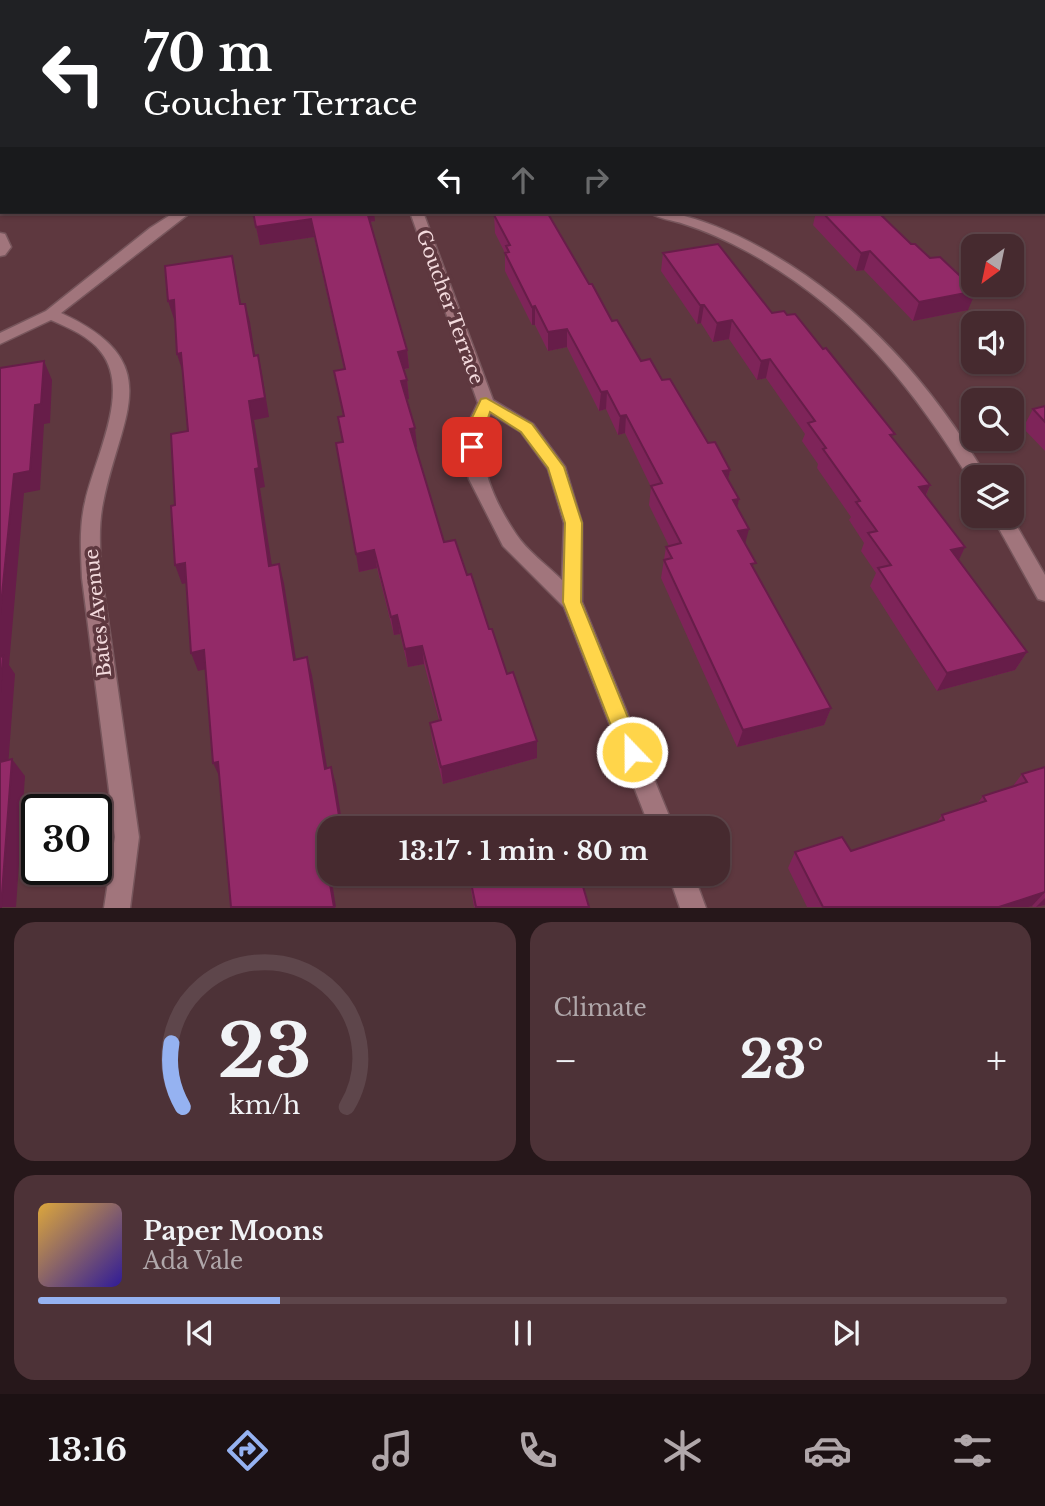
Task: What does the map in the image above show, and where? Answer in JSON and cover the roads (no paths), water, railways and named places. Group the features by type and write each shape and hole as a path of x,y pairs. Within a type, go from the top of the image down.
{"street":[{"path":"0,339 51,314 155,231 181,214"},
{"name":"Goucher Terrace","path":"417,214 486,403 527,428 556,467 573,523 572,602 657,816"},
{"path":"663,214 714,229 745,243 817,291 856,322 911,380 969,465"},
{"path":"0,237 4,247 0,253"},
{"name":"Bates Avenue","path":"51,314 73,322 105,345 118,364 122,385 117,429 95,495 90,539 92,578 127,837 117,908"},
{"name":"Goucher Terrace","path":"486,403 476,426 472,447 478,479 510,541 572,602"},
{"path":"1008,528 1045,593"},
{"path":"685,886 693,908"}]}
